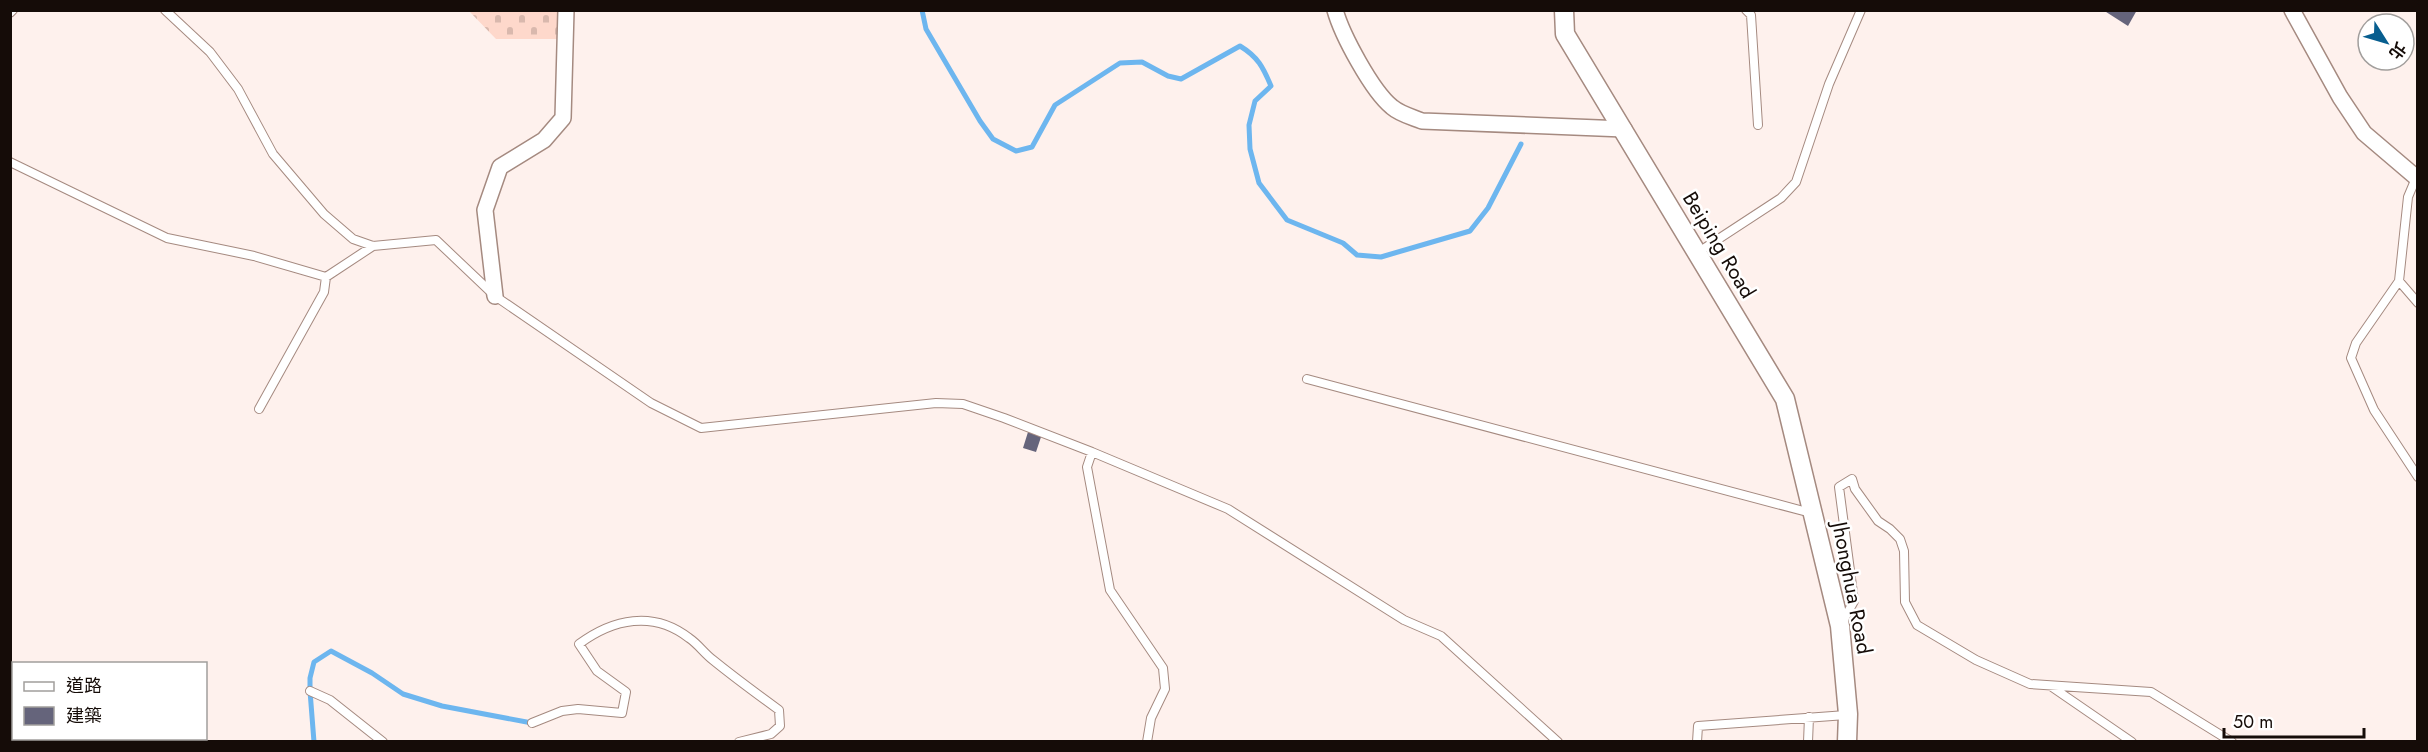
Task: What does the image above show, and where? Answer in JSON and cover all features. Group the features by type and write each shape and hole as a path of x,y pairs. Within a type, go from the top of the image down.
{"street":[{"path":"495,296 485,210 500,167 544,140 563,118 566,10"},
{"path":"1335,10 1359,62 1378,94 1394,109 1422,121 1624,129"},
{"name":"Beiping Road","path":"1564,10 1565,34 1785,399 1815,514"},
{"path":"2292,10 2340,97 2364,133 2417,179"},
{"name":"Jhonghua Road","path":"1815,514 1840,626 1848,714 1847,741"}],"lane":[{"path":"165,10 210,52 238,89 273,154 324,214 353,239 373,246 436,240 495,296 651,403 701,428 899,406 936,403 963,404 1092,452 1228,509 1404,620 1440,636 1558,741"},
{"path":"1746,10 1751,15 1758,125"},
{"path":"1697,253 1781,198 1796,182 1829,84 1862,10"},
{"path":"10,162 167,238 254,256 326,277"},
{"path":"2417,179 2408,197 2399,281 2356,343 2351,358 2374,410 2418,477"},
{"path":"260,409 324,292 326,277 373,246"},
{"path":"2399,281 2418,303"},
{"path":"1307,379 1815,514"},
{"path":"1092,452 1087,467 1110,590 1163,668 1165,689 1151,718 1147,741"},
{"path":"1840,626 1854,601 1839,487 1852,479 1855,489 1878,521 1900,539 1904,551 1905,602 1917,625 1976,660 2030,684 2151,692 2232,741"},
{"path":"532,723 562,711 578,709 622,714 627,692 597,670 579,644 604,628 623,621 640,620 664,624 689,637 711,659 779,710 780,726 771,734 739,741"},
{"path":"2050,686 2132,741"},
{"path":"310,691 330,700 383,741"},
{"path":"1697,741 1698,726 1848,714"},
{"path":"1808,741 1809,717"}],"green space":[{"path":"469,11 574,11 569,39 496,39"}],"building":[{"path":"2103,10 2137,10 2128,26"},
{"path":"1028,432 1041,437 1036,452 1023,448"}],"waterway":[{"path":"922,10 926,29 980,121 993,139 1016,151 1032,147 1055,105 1120,63 1142,62 1168,76 1181,79 1240,46 1259,63 1271,86 1255,101 1249,125 1250,149 1259,183 1287,220 1343,243 1357,255 1381,257 1470,231 1488,208 1521,144"},
{"path":"314,742 310,678 314,662 331,651 372,673 403,694 442,706 532,723"}]}
